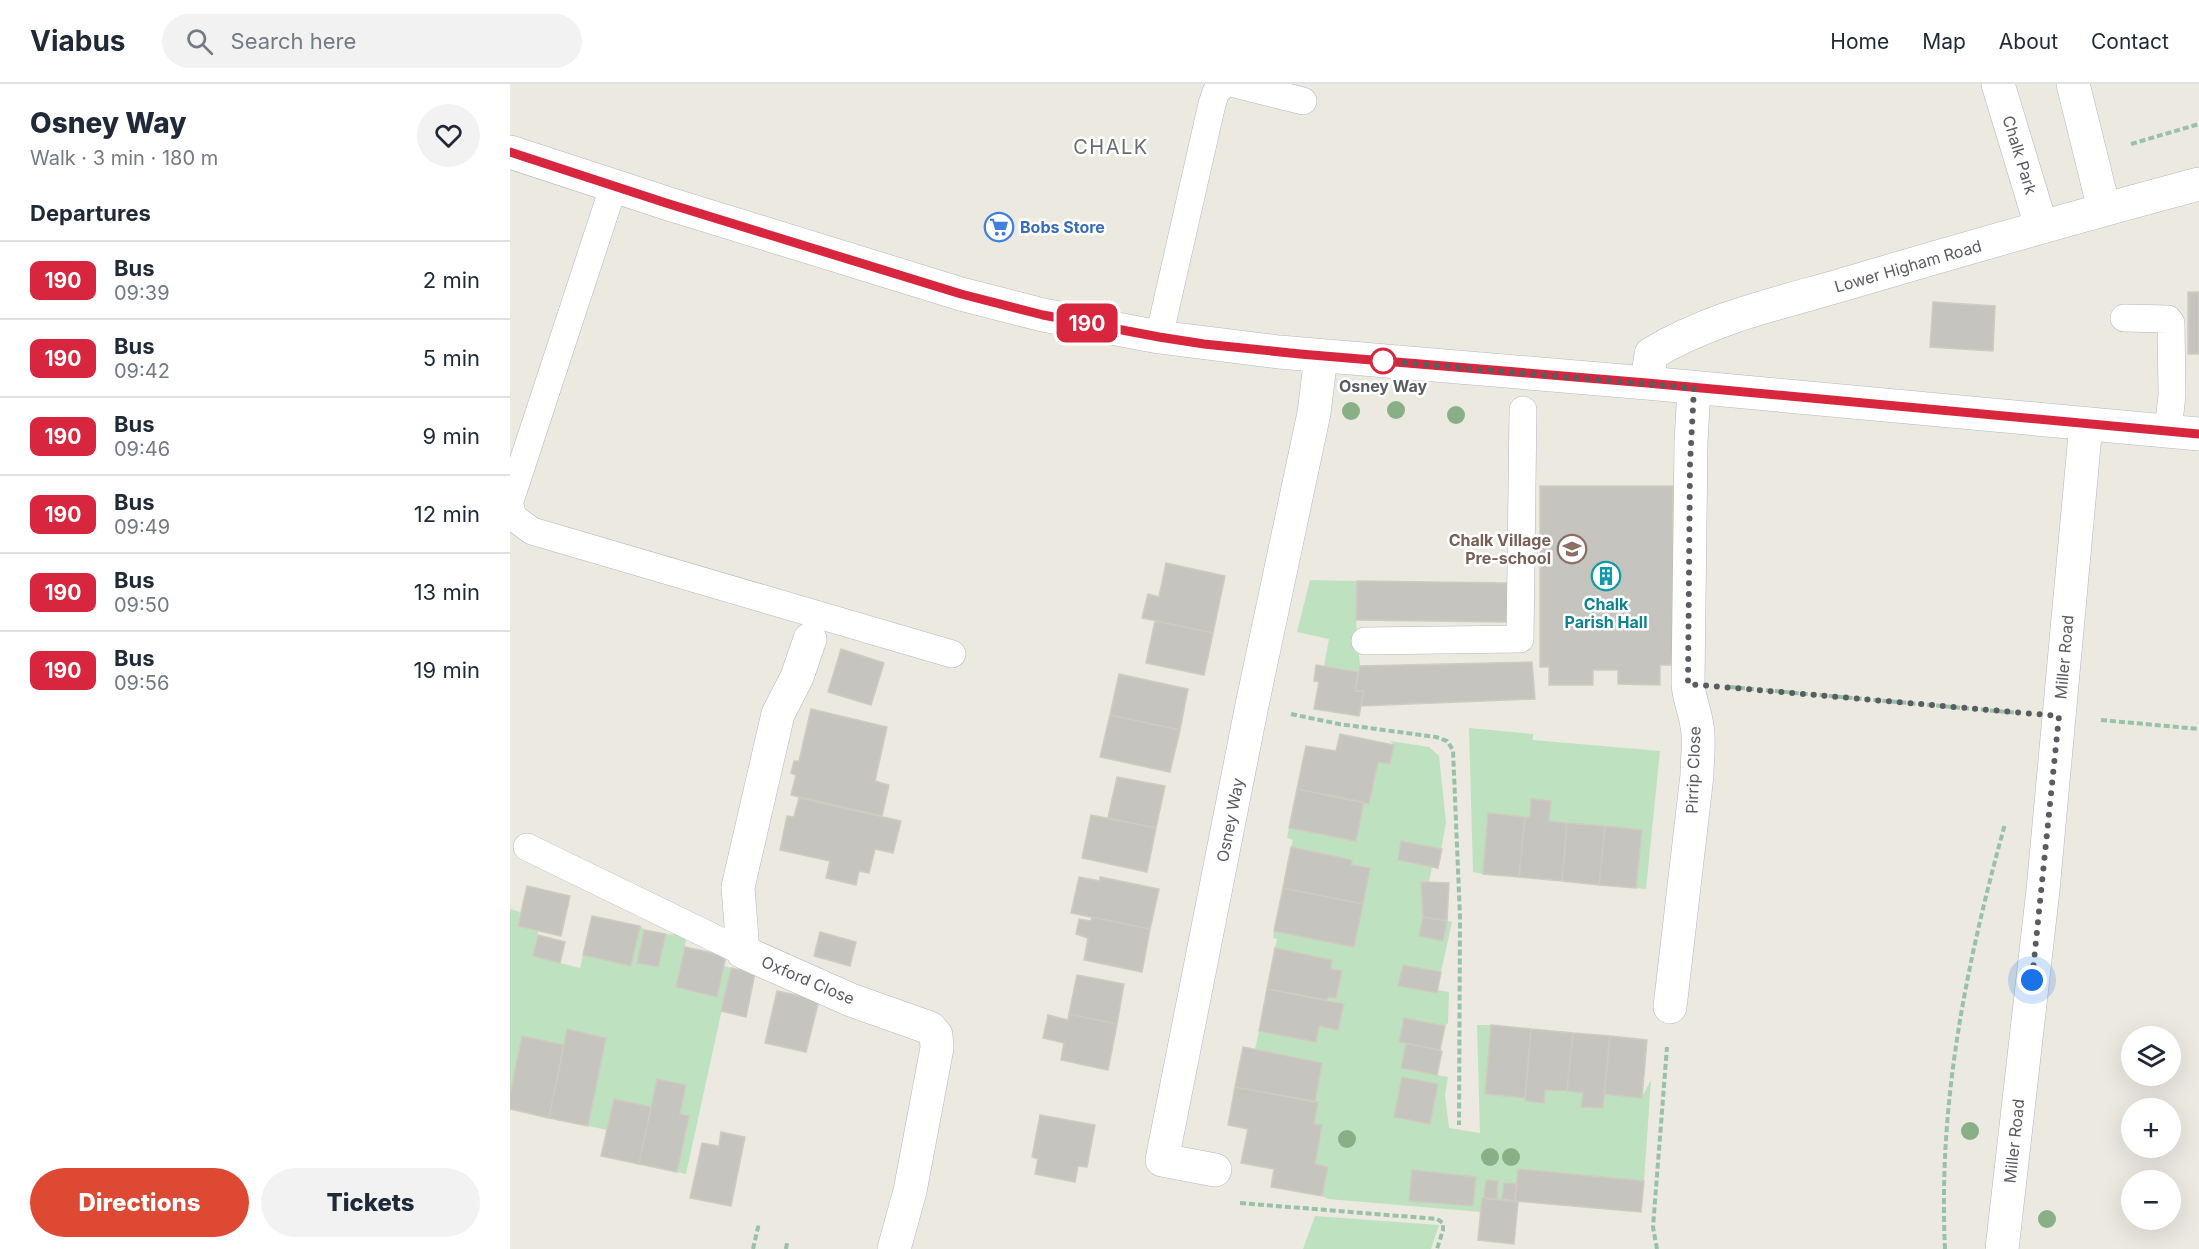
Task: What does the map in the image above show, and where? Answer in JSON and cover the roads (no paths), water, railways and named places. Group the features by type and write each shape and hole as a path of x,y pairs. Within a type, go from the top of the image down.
{"street":[{"name":"Chalk Park","path":"1998,84 2041,226"},
{"path":"2073,84 2104,209"},
{"path":"510,152 961,294 1043,315 1159,337 1321,356 1647,383 2184,433"},
{"name":"Lower Higham Road","path":"1647,383 1651,354 1671,341 1730,318 2041,226 2199,184"},
{"name":"Osney Way","path":"1215,1170 1162,1160 1252,705 1314,413 1321,356"},
{"name":"Pirrip Close","path":"1670,1007 1696,774 1698,729 1690,702 1688,684 1691,442 1694,388"},
{"name":"Miller Road","path":"2002,1249 2043,890 2086,424"},
{"name":"Oxford Close","path":"810,639 797,677 778,714 738,887 743,952 840,996 930,1028 936,1035 937,1048 910,1191 894,1249"}],"lane":[{"path":"1159,337 1215,92 1224,84"},
{"path":"1235,84 1303,100"},
{"path":"614,185 510,503 513,518 532,531 952,654"},
{"path":"2124,318 2170,321 2172,362 2184,433"},
{"path":"1365,641 1520,639 1523,410"},
{"path":"527,847 743,952"}],"place":[{"name":"Bobs Store","path":"999,227"},
{"name":"Osney Way","path":"1383,361"},
{"name":"Chalk Village Pre-school","path":"1572,549"},
{"name":"Chalk Parish Hall","path":"1606,576"}],"district":[{"name":"CHALK","path":"1111,147"}]}
